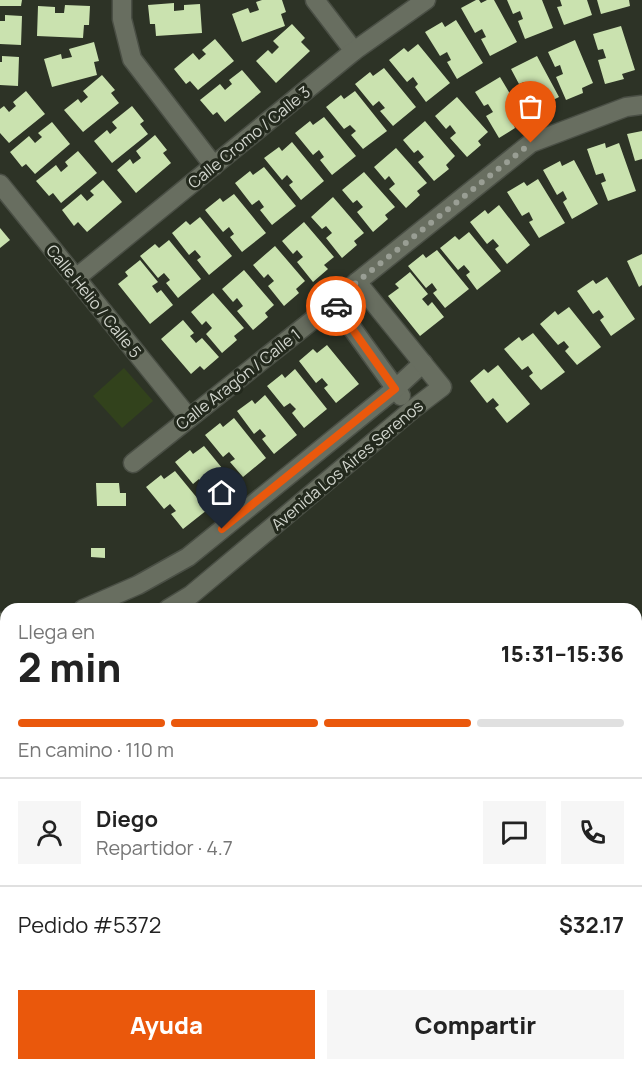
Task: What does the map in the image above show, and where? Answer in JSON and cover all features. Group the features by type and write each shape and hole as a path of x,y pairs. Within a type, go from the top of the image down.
{"street":[{"path":"122,0 122,18 132,59 214,166"},
{"path":"315,0 354,51"},
{"name":"Calle Cromo / Calle 3","path":"76,278 354,51 426,0"},
{"name":"Calle Aragón / Calle 1","path":"134,463 531,143 626,107 642,105"},
{"name":"Calle Helio / Calle 5","path":"0,184 189,418"},
{"path":"357,282 423,363"},
{"path":"334,303 395,389 413,409"},
{"name":"Avenida Los Aires Serenos","path":"96,603 138,585 188,557 395,389 423,363 442,387 177,603"}],"green space":[{"path":"124,368 153,401 122,428 93,396"}],"building":[{"path":"0,0 22,0 21,6 0,6"},
{"path":"282,0 286,12 281,14 285,26 242,42 232,14 248,8 250,13 259,10 256,2"},
{"path":"476,0 481,3 494,0 517,42 490,56 481,39 486,37 482,29 475,33 461,8"},
{"path":"507,0 542,0 553,28 525,39 518,21 523,19 520,11 513,14"},
{"path":"560,0 587,0 592,15 564,25 557,7 562,6"},
{"path":"597,0 629,0 630,6 601,14"},
{"path":"174,3 174,11 184,10 184,5 200,4 202,33 156,36 155,24 150,24 148,5"},
{"path":"65,5 90,6 89,25 84,25 83,38 37,36 38,6 55,7 55,13 64,13"},
{"path":"5,15 22,16 21,45 0,44 0,21 5,21"},
{"path":"456,20 483,63 457,79 447,62 451,60 447,52 440,56 425,32 442,22 445,27"},
{"path":"292,24 305,38 301,42 310,51 276,83 256,61 268,50 272,54 279,47 273,41"},
{"path":"621,26 635,70 622,74 624,79 605,84 598,60 606,58 603,49 598,50 593,34"},
{"path":"215,39 234,61 198,90 190,81 186,84 174,69 193,53 199,60 206,54 202,50"},
{"path":"575,40 593,83 582,88 583,93 566,100 556,77 563,74 560,65 555,67 548,52"},
{"path":"94,42 99,61 94,62 97,75 52,87 44,59 61,54 62,59 72,57 69,49"},
{"path":"418,44 450,83 426,102 415,87 418,84 413,77 407,82 389,60 404,48 408,52"},
{"path":"2,56 19,57 18,86 0,85"},
{"path":"537,56 559,97 547,103 550,107 532,116 521,94 528,90 524,82 519,84 511,69"},
{"path":"384,68 416,107 393,126 380,111 385,108 379,101 373,106 355,84 370,72 373,76"},
{"path":"242,70 261,92 225,122 217,112 213,115 200,100 220,84 225,90 232,84 229,80"},
{"path":"102,75 115,90 111,93 119,103 83,132 64,110 78,99 81,103 88,97 83,91"},
{"path":"500,77 524,117 513,123 515,128 499,138 486,116 493,112 488,104 484,106 475,92"},
{"path":"26,91 45,114 9,143 0,133 0,109 4,106 9,112 16,106 13,102"},
{"path":"355,91 387,131 363,149 351,135 356,131 350,125 344,129 326,107 341,95 344,99"},
{"path":"457,97 488,132 478,141 481,145 467,157 450,138 456,133 450,125 446,129 435,116"},
{"path":"132,106 144,121 140,124 148,134 112,163 94,141 107,130 110,134 117,128 112,122"},
{"path":"324,117 356,156 332,175 320,160 324,157 319,150 313,155 295,133 310,121 313,125"},
{"path":"425,121 455,156 446,165 449,169 434,181 418,162 424,157 418,150 414,153 403,140"},
{"path":"52,122 70,144 35,174 26,164 22,167 10,152 29,136 35,143 42,137 38,133"},
{"path":"642,131 642,159 635,161 627,134"},
{"path":"155,135 167,150 163,153 171,163 136,193 117,170 130,159 133,164 141,158 136,151"},
{"path":"292,142 324,181 301,200 289,185 293,182 287,175 282,180 264,158 279,147 282,151"},
{"path":"605,143 606,148 619,143 636,191 608,201 601,183 606,181 603,173 596,175 587,149"},
{"path":"396,148 427,183 417,191 420,195 406,208 389,189 395,184 389,176 385,180 374,167"},
{"path":"78,151 97,173 61,203 53,193 49,196 36,181 56,165 61,172 68,166 65,162"},
{"path":"574,160 598,204 572,219 563,202 567,199 563,191 557,195 543,170 560,161 562,166"},
{"path":"264,167 296,206 272,225 260,210 264,207 259,200 252,205 235,183 250,171 253,175"},
{"path":"364,172 395,207 385,215 388,219 373,232 357,212 363,207 357,200 353,203 342,190"},
{"path":"538,179 565,223 539,238 529,222 533,220 529,212 522,216 507,192 524,182 527,186"},
{"path":"103,180 122,202 87,232 78,222 74,226 62,210 81,194 87,201 94,195 90,191"},
{"path":"234,194 266,233 242,252 230,237 234,234 229,227 223,232 205,210 220,198 223,202"},
{"path":"333,197 364,233 354,241 357,245 342,258 326,238 332,233 326,226 322,229 311,217"},
{"path":"499,205 530,245 507,264 495,249 499,246 493,239 487,244 470,222 485,210 488,214"},
{"path":"200,217 232,256 209,275 197,260 201,257 195,250 189,255 172,233 186,221 190,225"},
{"path":"304,222 334,257 324,265 328,269 313,282 297,262 303,257 297,250 293,254 282,241"},
{"path":"0,228 10,240 0,248"},
{"path":"469,232 501,271 477,290 466,275 470,272 464,265 458,270 440,248 455,236 459,240"},
{"path":"169,240 201,279 178,298 166,283 170,280 164,273 158,278 140,256 155,244 159,248"},
{"path":"275,246 305,281 296,289 299,293 284,306 268,286 274,281 268,274 264,278 253,265"},
{"path":"437,250 469,289 445,308 433,293 437,290 432,283 426,288 408,266 423,254 426,258"},
{"path":"642,254 642,285 639,287 627,261"},
{"path":"140,260 158,282 152,286 157,293 161,290 173,305 150,324 118,284 128,276 125,272"},
{"path":"244,270 274,305 265,313 268,317 253,330 237,311 243,306 237,298 233,302 222,289"},
{"path":"410,272 428,294 422,299 428,306 432,302 444,317 420,336 388,296 399,288 395,284"},
{"path":"607,277 635,319 611,336 600,320 604,317 599,310 593,314 577,291 593,280 596,284"},
{"path":"213,293 244,328 234,336 237,340 222,353 206,334 212,328 206,321 202,325 191,312"},
{"path":"569,307 601,347 577,365 565,351 569,347 564,341 558,345 540,324 555,311 558,315"},
{"path":"183,320 194,333 190,336 196,343 202,338 219,357 204,370 200,366 191,374 161,339"},
{"path":"533,333 565,372 541,390 529,376 533,373 528,366 522,370 504,349 519,337 522,341"},
{"path":"327,345 359,384 336,403 324,388 328,385 322,378 316,383 299,361 313,349 317,353"},
{"path":"498,365 530,404 507,423 495,408 499,405 493,398 487,403 470,381 484,369 488,373"},
{"path":"295,369 327,409 304,428 292,413 296,409 290,403 284,407 267,386 282,374 285,378"},
{"path":"265,395 297,435 274,454 262,439 266,436 260,429 254,434 237,411 252,400 255,404"},
{"path":"234,418 266,458 243,477 230,462 235,459 229,452 223,457 205,435 220,423 223,427"},
{"path":"204,446 236,485 213,504 200,489 205,486 199,479 193,484 175,462 190,450 193,454"},
{"path":"175,471 207,510 183,529 171,514 176,511 170,504 164,509 146,487 161,475 164,479"},
{"path":"96,483 119,483 120,493 126,493 126,506 97,506"},
{"path":"91,548 105,548 105,558 91,557"}],"way so far":[{"path":"336,306 334,303 357,282 531,143"}],"route":[{"path":"222,529 395,389 336,306"}]}
